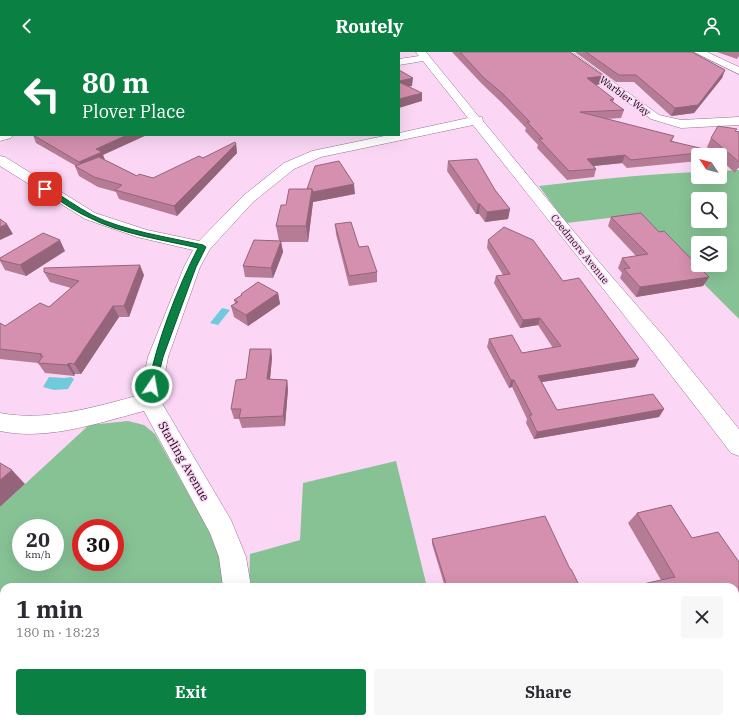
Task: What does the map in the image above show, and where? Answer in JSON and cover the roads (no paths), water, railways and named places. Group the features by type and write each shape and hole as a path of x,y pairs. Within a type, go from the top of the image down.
{"street":[{"name":"Warbler Way","path":"566,52 655,117 681,124 739,121"},
{"path":"699,52 739,71"},
{"path":"400,62 424,55"},
{"name":"Coedmore Avenue","path":"424,55 478,120 593,266 658,344 739,446"},
{"path":"0,422 42,424 64,422 88,418 149,401 158,357 192,267 203,247 248,199 279,173 300,160 317,154 478,120"},
{"path":"0,160 90,216 144,234 203,247"},
{"name":"Starling Avenue","path":"149,401 215,514 227,539 237,574 237,583"}],"water":[{"path":"222,308 230,310 218,325 210,323"},
{"path":"49,377 71,377 74,379 68,389 54,390 43,387"}]}
